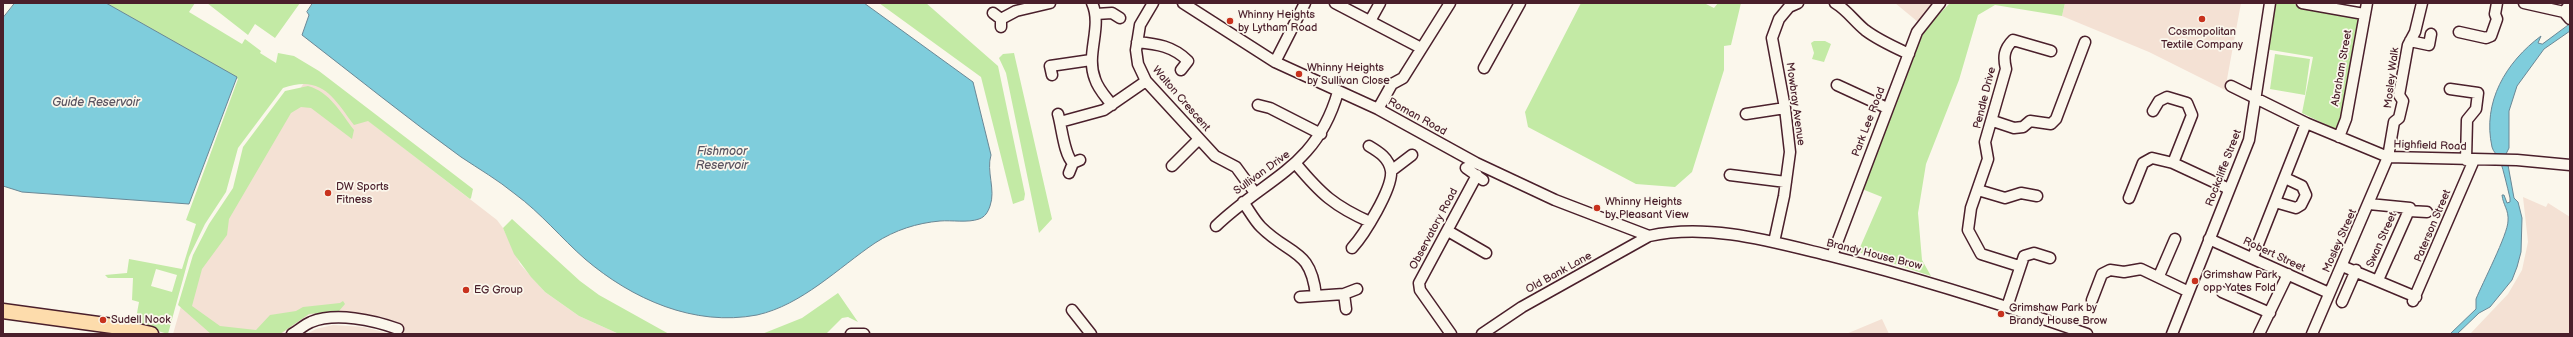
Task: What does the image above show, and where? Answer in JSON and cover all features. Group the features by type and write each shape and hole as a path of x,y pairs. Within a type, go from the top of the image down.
{"highway":[{"path":"5,313 120,327 151,334"}],"street":[{"path":"998,20 1016,11 1050,3"},
{"path":"1092,3 1096,14 1091,60 1094,79 1112,105"},
{"name":"Walton Crescent","path":"1153,3 1140,25 1137,42 1136,58 1146,81 1215,156 1236,167 1255,193"},
{"name":"Roman Road","path":"1183,3 1275,62 1378,109 1476,163 1547,197 1649,236"},
{"path":"1275,62 1305,3"},
{"path":"1335,3 1422,48"},
{"path":"1370,21 1380,3"},
{"path":"1378,109 1392,84 1403,78 1450,3"},
{"path":"1484,68 1520,3"},
{"name":"Mowbray Avenue","path":"1774,242 1786,182 1790,152 1785,108 1772,38 1779,20 1789,7 1798,3"},
{"path":"1835,3 1846,11 1864,29 1882,41 1909,54"},
{"name":"Park Lee Road","path":"1832,256 1887,108 1920,27 1940,3"},
{"name":"Rockcliffe Street","path":"2172,334 2187,291 2250,140 2270,3"},
{"path":"2302,3 2364,14"},
{"name":"Abraham Street","path":"2339,136 2346,119 2367,3"},
{"name":"Mosley Walk","path":"2388,157 2394,122 2398,118 2403,101 2399,95 2422,3"},
{"path":"2458,32 2486,38 2491,36 2497,20 2495,14 2498,3"},
{"path":"2524,3 2567,12"},
{"path":"1096,14 1112,13 1120,18"},
{"path":"2413,36 2433,33"},
{"name":"Pendle Drive","path":"2019,266 1981,254 1968,230 1971,208 1988,159 1985,142 1993,121 2006,69 2004,59 2007,46 2013,40 2051,51"},
{"path":"1137,42 1164,45 1181,54 1188,61 1181,70"},
{"path":"1993,121 2014,128 2023,127 2030,121 2051,124 2056,119 2085,42"},
{"path":"1052,75 1050,66 1091,60"},
{"path":"1069,173 1077,162 1066,154 1059,118 1097,113 1112,105 1146,81"},
{"path":"1837,85 1887,108"},
{"name":"Highfield Road","path":"2231,86 2256,100 2306,123 2388,157 2517,160 2570,165"},
{"path":"2450,89 2478,93 2476,109 2467,120 2470,160"},
{"name":"Sullivan Drive","path":"1216,226 1243,202 1296,164 1321,134 1338,92"},
{"path":"2153,111 2159,101 2167,97 2187,104 2192,115 2174,163"},
{"path":"1258,105 1270,108 1321,134"},
{"path":"1746,114 1785,108"},
{"path":"2253,257 2306,123"},
{"path":"1172,166 1199,139"},
{"path":"1352,248 1361,239 1390,182 1391,171 1388,161 1380,152 1369,146"},
{"path":"1391,171 1412,155"},
{"name":"Mosley Street","path":"2312,334 2388,157"},
{"path":"2129,198 2143,163 2152,158 2174,163 2229,188"},
{"name":"Paterson Street","path":"2378,280 2415,299 2470,160"},
{"path":"1296,164 1318,191 1339,208 1370,222"},
{"name":"Observatory Road","path":"1452,334 1420,290 1419,283 1480,178 1466,168"},
{"path":"1730,175 1786,182"},
{"path":"2275,202 2296,208 2301,205 2306,195 2302,186 2285,178"},
{"path":"1978,190 2005,198 2021,193 2037,196"},
{"path":"1243,202 1261,227 1308,264 1313,274 1316,296"},
{"path":"2369,204 2409,209"},
{"name":"Swan Street","path":"2378,280 2409,209 2427,212"},
{"path":"1448,231 1486,253"},
{"name":"Brandy House Brow","path":"1649,236 1672,231 1726,234 1774,242 1907,275 2087,334"},
{"name":"Old Bank Lane","path":"1482,334 1522,307 1649,236"},
{"path":"2159,276 2175,239"},
{"name":"Robert Street","path":"2209,239 2253,257 2329,293"},
{"path":"2007,307 2019,266 2024,256 2034,253 2050,258"},
{"path":"2342,266 2356,270 2378,280"},
{"path":"2092,300 2102,274 2110,270 2124,272 2141,269 2159,276 2187,291"},
{"path":"2342,302 2356,270"},
{"path":"2259,334 2288,274"},
{"path":"1300,298 1344,294 1357,289"},
{"path":"2222,292 2270,313"},
{"path":"1344,294 1346,309"},
{"path":"1072,310 1091,334"},
{"path":"294,334 310,322 329,318 378,323 398,329"},
{"path":"851,334 864,334"}],"shaded area":[{"path":"1895,3 1935,3 1918,22"},
{"path":"2065,3 2241,3 2225,90 2149,52 2062,16"},
{"path":"309,75 497,220 503,228 520,264 545,292 579,316 619,334 395,334 399,323 382,317 327,311 309,315 281,334 173,334 198,247"},
{"path":"2523,197 2546,207 2548,203 2570,217 2570,334 2470,334 2508,294 2522,270 2528,242"},
{"path":"1882,319 1889,334 1846,334"},
{"path":"333,325 364,327 391,334 307,334 316,329"}],"green space":[{"path":"106,3 195,3 189,12 242,44 245,39 261,51 260,53 276,63 278,53 294,56 319,71 473,189 471,198 470,199 368,121 354,125 340,106 326,91 317,86 308,84 296,84 283,88 238,148 226,192 205,224 189,257 168,334 135,324 139,302 132,300 133,278 108,278 105,275 127,273 129,259 182,269 196,224 186,220 238,79","holes":["156,269 177,275 172,292 151,286"]},
{"path":"207,3 300,3 275,38 255,24 248,35"},
{"path":"879,3 926,3 998,66 1025,194 1024,200 1013,204 981,77"},
{"path":"1581,3 1704,3 1714,8 1718,3 1741,3 1731,45 1724,46 1724,70 1692,172 1675,187 1636,184 1528,127 1525,112"},
{"path":"1950,3 2065,3 2062,16 1995,5 1978,15 1959,80 1926,164 1918,213 1922,260 1931,276 1858,252 1882,197 1862,189 1923,31"},
{"path":"2273,3 2287,3 2362,15 2339,131 2302,113 2313,57 2265,49"},
{"path":"1814,41 1825,41 1831,44 1824,62 1812,59 1814,53 1811,43"},
{"path":"1014,53 1052,219 1039,233 1006,73 999,58 1003,54"},
{"path":"2275,54 2310,59 2305,95 2270,89"},
{"path":"308,86 323,93 340,110 354,130 352,139 311,108 301,107 291,113 229,219 227,235 202,269 192,306 220,326 256,330 270,315 296,311 303,307 340,303 343,301 345,304 339,311 309,314 280,334 211,334 178,305 193,255 209,224 233,188 243,147 285,91"},
{"path":"512,219 580,281 599,295 669,334 619,334 579,316 545,292 531,277 514,254 503,228"},
{"path":"838,293 858,322 848,317 842,318 826,334 762,334 802,318"}],"water":[{"name":"Guide Reservoir","path":"15,3 106,3 237,77 189,204 22,192 3,186 3,18"},
{"name":"Fishmoor Reservoir","path":"313,3 864,3 973,82 991,155 990,167 992,200 986,214 979,219 970,221 940,221 923,223 890,234 861,253 819,285 789,303 773,310 757,315 733,318 710,317 687,313 643,297 603,273 576,251 524,201 502,184 461,157 302,35 309,15 307,12"},
{"path":"2570,24 2570,31 2544,49 2517,86 2509,111 2509,148 2506,154 2514,198 2518,202 2522,218 2521,252 2512,280 2490,307 2479,313 2457,334 2450,334 2476,309 2476,299 2507,227 2508,214 2502,195 2504,195 2507,203 2510,202 2510,198 2500,160 2492,147 2490,130 2494,99 2507,71 2528,46 2541,36 2538,43 2542,44"}],"place":[{"name":"Cosmopolitan Textile Company","path":"2202,19"},
{"name":"Whinny Heights by Lytham Road","path":"1230,21"},
{"name":"Whinny Heights by Sullivan Close","path":"1299,74"},
{"name":"DW Sports Fitness","path":"328,193"},
{"name":"Whinny Heights by Pleasant View","path":"1597,208"},
{"name":"Grimshaw Park opp Yates Fold","path":"2195,281"},
{"name":"EG Group","path":"466,290"},
{"name":"Grimshaw Park by Brandy House Brow","path":"2001,314"},
{"name":"Sudell Nook","path":"103,320"}]}
